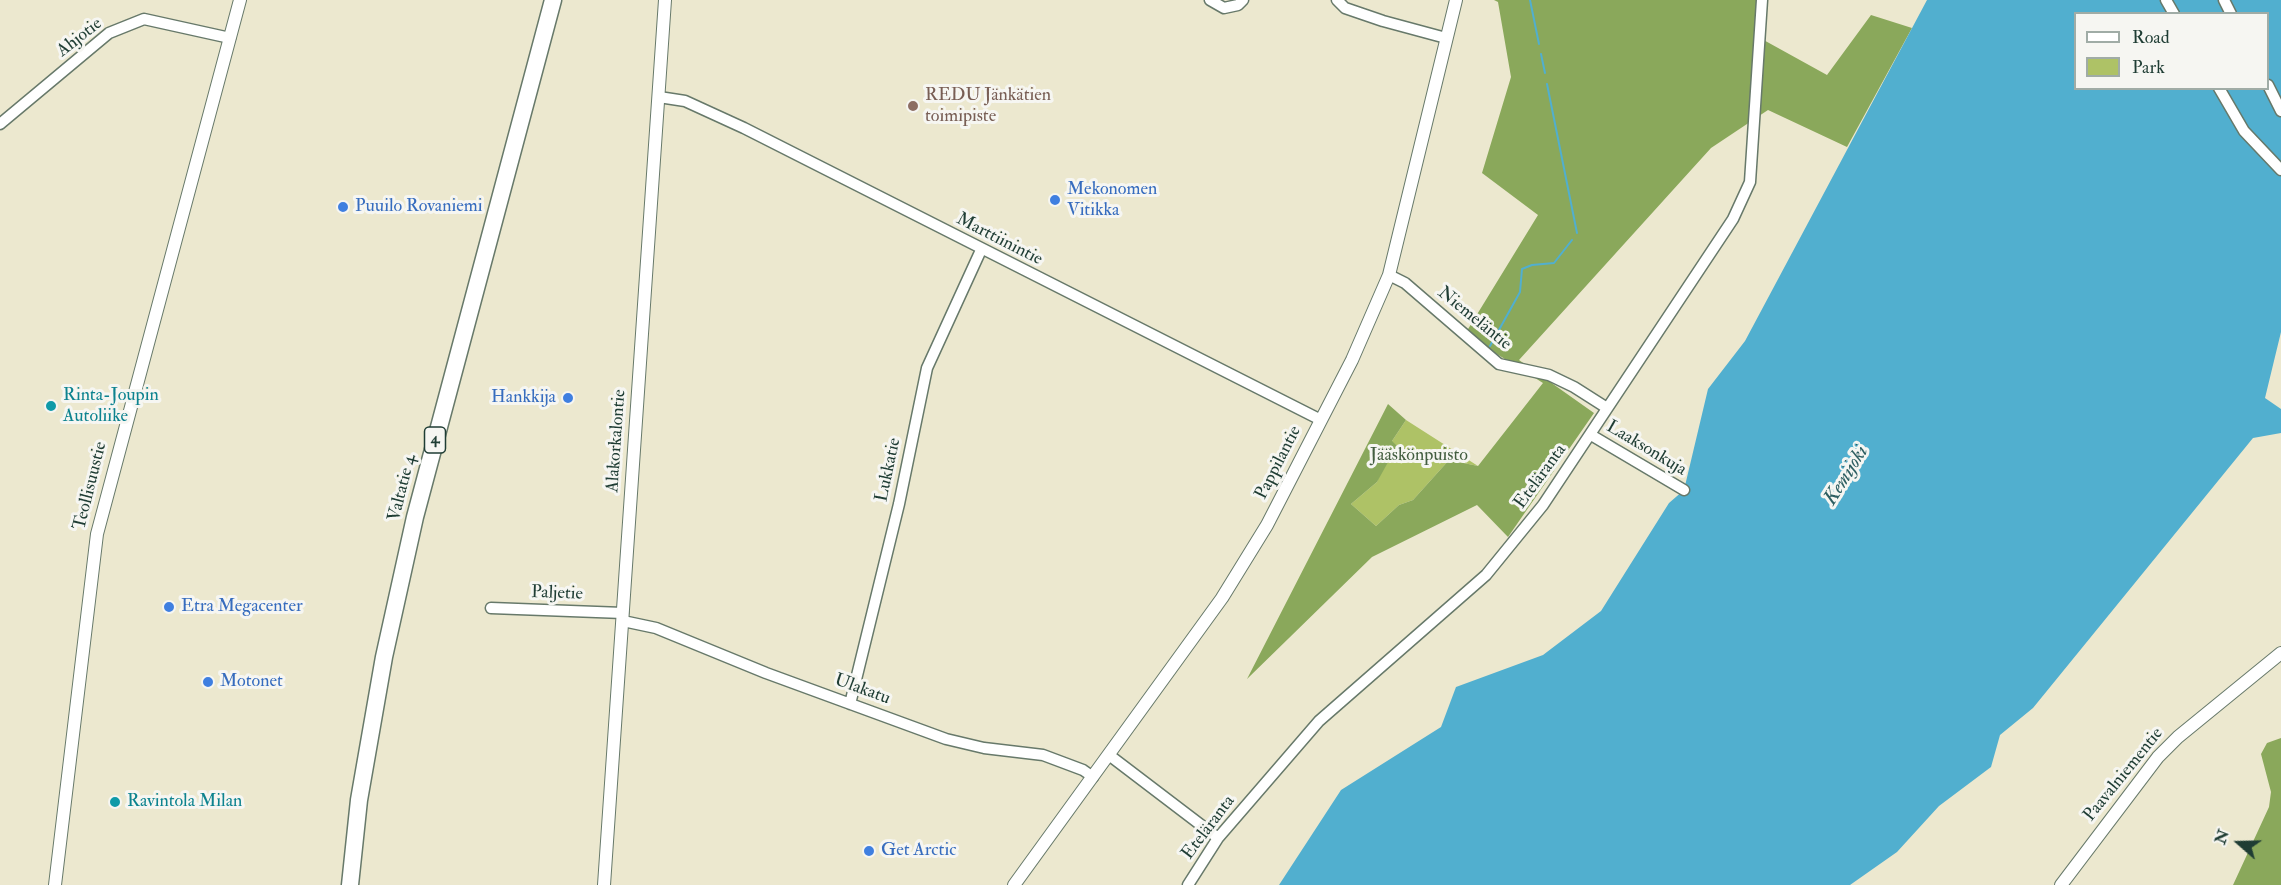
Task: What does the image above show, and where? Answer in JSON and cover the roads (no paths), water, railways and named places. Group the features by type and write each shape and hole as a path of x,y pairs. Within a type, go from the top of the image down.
{"highway":[{"name":"Valtatie 4","path":"350,885 359,800 378,690 413,528 553,1"}],"street":[{"name":"Teollisuustie","path":"55,885 97,534 240,0"},
{"name":"Alakorkalontie","path":"604,885 665,0"},
{"path":"1210,0 1224,8 1238,5 1244,0"},
{"path":"1337,0 1345,8 1446,38"},
{"name":"Pappilantie","path":"1014,885 1228,588 1267,525 1362,340 1389,274 1456,0"},
{"name":"Eteläranta","path":"1188,885 1218,838 1319,721 1486,575 1543,505 1733,219 1750,182 1762,0"},
{"name":"Ahjotie","path":"0,124 109,33 144,19 230,38"},
{"path":"2269,87 2281,111"},
{"path":"2219,90 2244,131 2281,170"},
{"name":"Marttiinintie","path":"659,97 685,101 744,128 981,250 1321,420"},
{"name":"Lukkatie","path":"850,704 899,504 927,368 981,250"},
{"name":"Niemeläntie","path":"1389,274 1405,283 1499,364 1549,375 1608,408"},
{"name":"Laaksonkuja","path":"1591,435 1684,490"},
{"name":"Paljetie","path":"490,608 623,617"},
{"name":"Ulakatu","path":"623,617 850,704 946,738 984,748 1043,755 1083,770 1093,777"},
{"name":"Paavalniementie","path":"2061,885 2158,757 2178,737 2281,653"},
{"path":"1109,755 1218,838"}],"water":[{"name":"Kemijoki","path":"1927,0 2281,0 2281,332 2265,398 2281,409 2281,433 2253,438 2033,708 2000,735 1991,767 1939,806 1897,852 1850,885 1279,885 1341,790 1441,727 1456,687 1543,655 1601,611 1669,503 1684,490 1708,389 1745,341"}],"waterway":[{"path":"1530,0 1539,44"},
{"path":"1541,54 1545,73"},
{"path":"1547,84 1577,233"},
{"path":"1490,346 1520,292 1522,269 1532,265 1554,263 1572,240"}],"place":[{"name":"REDU Jänkätien toimipiste","path":"913,106"},
{"name":"Mekonomen Vitikka","path":"1055,200"},
{"name":"Puuilo Rovaniemi","path":"343,207"},
{"name":"Hankkija","path":"568,398"},
{"name":"Rinta-Joupin Autoliike","path":"51,406"},
{"name":"Etra Megacenter","path":"169,607"},
{"name":"Motonet","path":"208,682"},
{"name":"Ravintola Milan","path":"115,802"},
{"name":"Get Arctic","path":"869,851"}],"park label":[{"name":"Jääskönpuisto","path":"1419,456"}]}
